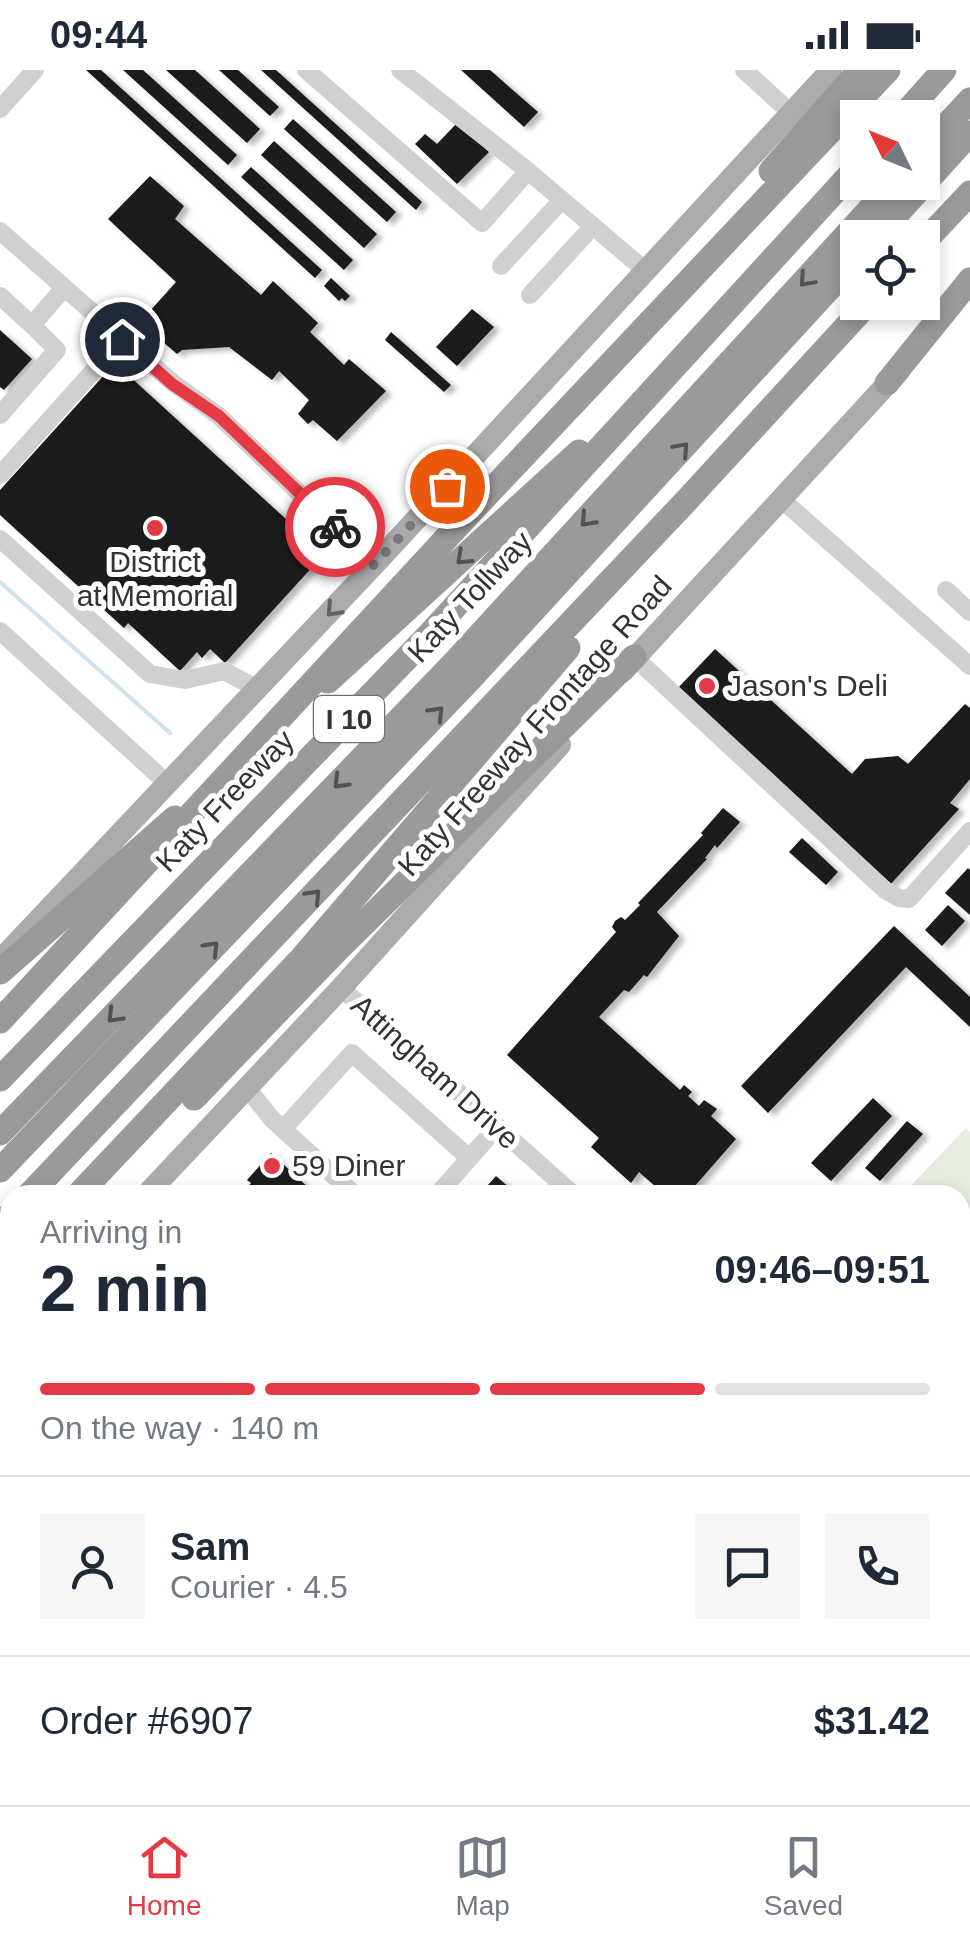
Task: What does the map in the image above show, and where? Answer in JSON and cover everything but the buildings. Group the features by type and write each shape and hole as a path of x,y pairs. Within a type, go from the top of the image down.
{"highway":[{"path":"469,513 860,70"},
{"path":"0,1021 469,513 888,70"},
{"path":"917,100 944,70"},
{"path":"940,132 970,100"},
{"path":"891,220 970,133"},
{"name":"Katy Freeway","path":"0,1079 391,674 840,186"},
{"path":"940,225 970,193"},
{"name":"Katy Tollway","path":"0,1133 456,661 879,200"},
{"name":"Katy Tollway","path":"0,1170 484,664 840,277"},
{"path":"887,384 970,280"},
{"path":"38,1185 852,320"},
{"path":"0,972 691,351"},
{"path":"87,1185 314,944 529,697 688,499"},
{"path":"110,1185 339,948 634,658"}],"main road":[{"path":"0,960 374,565 830,70"},
{"name":"Katy Freeway Frontage Road","path":"155,1185 342,988 780,498 970,298"}],"street":[{"path":"0,110 35,70"},
{"path":"306,70 482,223 528,171"},
{"path":"400,70 646,270"},
{"path":"744,70 791,113"},
{"path":"502,266 562,200"},
{"path":"530,295 592,226"},
{"path":"0,232 172,384 219,416 374,565"},
{"path":"32,325 64,288"},
{"path":"0,296 57,350 0,415"},
{"path":"0,475 122,339"},
{"path":"780,498 970,666"},
{"path":"0,538 150,674 185,680 224,671 258,689"},
{"path":"946,590 970,612"},
{"path":"1,634 168,784"},
{"path":"634,658 885,890 899,898 909,899 970,831"},
{"name":"Attingham Drive","path":"342,988 563,1185"},
{"path":"283,1129 352,1053 470,1158"},
{"path":"247,1088 283,1129 344,1185"},
{"path":"446,1185 497,1126"}],"shaded area":[{"path":"966,1128 970,1132 970,1185 912,1185"}],"waterway":[{"path":"0,582 170,733"}],"way so far":[{"path":"335,527 374,565 447,486"}],"place":[{"name":"District at Memorial","path":"155,528"},
{"name":"Jason's Deli","path":"707,686"},
{"name":"59 Diner","path":"272,1166"}],"route":[{"path":"122,339 172,384 219,416 335,527"}]}
